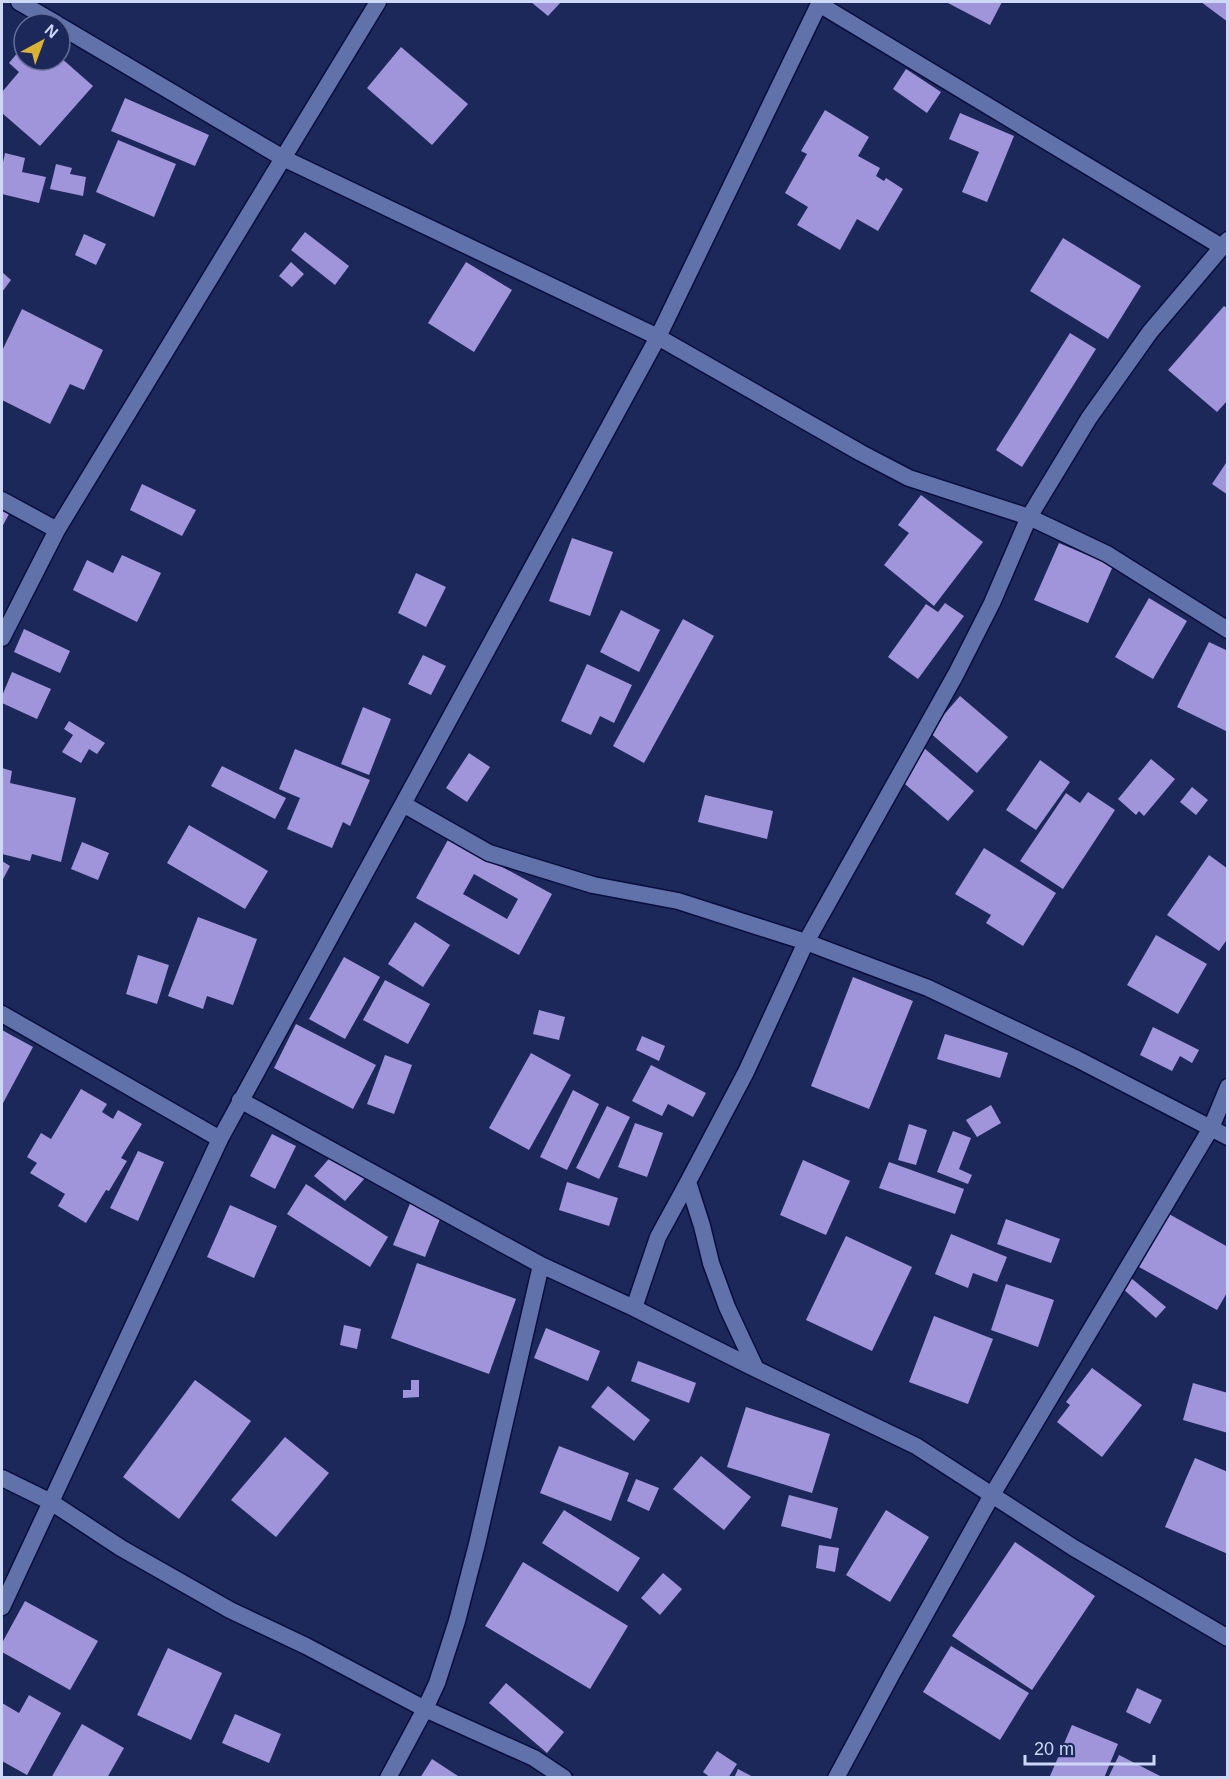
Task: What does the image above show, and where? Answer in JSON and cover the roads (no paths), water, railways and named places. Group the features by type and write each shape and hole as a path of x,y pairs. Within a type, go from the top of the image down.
{"street":[{"path":"19,2 36,12"},
{"path":"2,638 57,530 378,2"},
{"path":"2,1607 220,1139 658,337 819,3 1225,244 1150,332 1109,389 1029,517 992,603 956,674 806,942 746,1072 658,1237 634,1308"},
{"path":"72,33 283,158 658,337 909,478 1029,517 1107,554 1227,630"},
{"path":"2,500 57,530"},
{"path":"403,804 489,853 593,885 678,901 806,942 928,988 1077,1059 1227,1137"},
{"path":"2,1014 220,1139"},
{"path":"836,1778 892,1672 992,1495 1210,1128 1227,1088"},
{"path":"240,1100 541,1265 916,1446 1074,1548 1227,1638"},
{"path":"688,1182 711,1263 727,1307 756,1369"},
{"path":"388,1778 437,1683 457,1622 541,1265"},
{"path":"2,1478 51,1502 121,1548 230,1610 306,1646 425,1709 534,1758 564,1778"}]}
